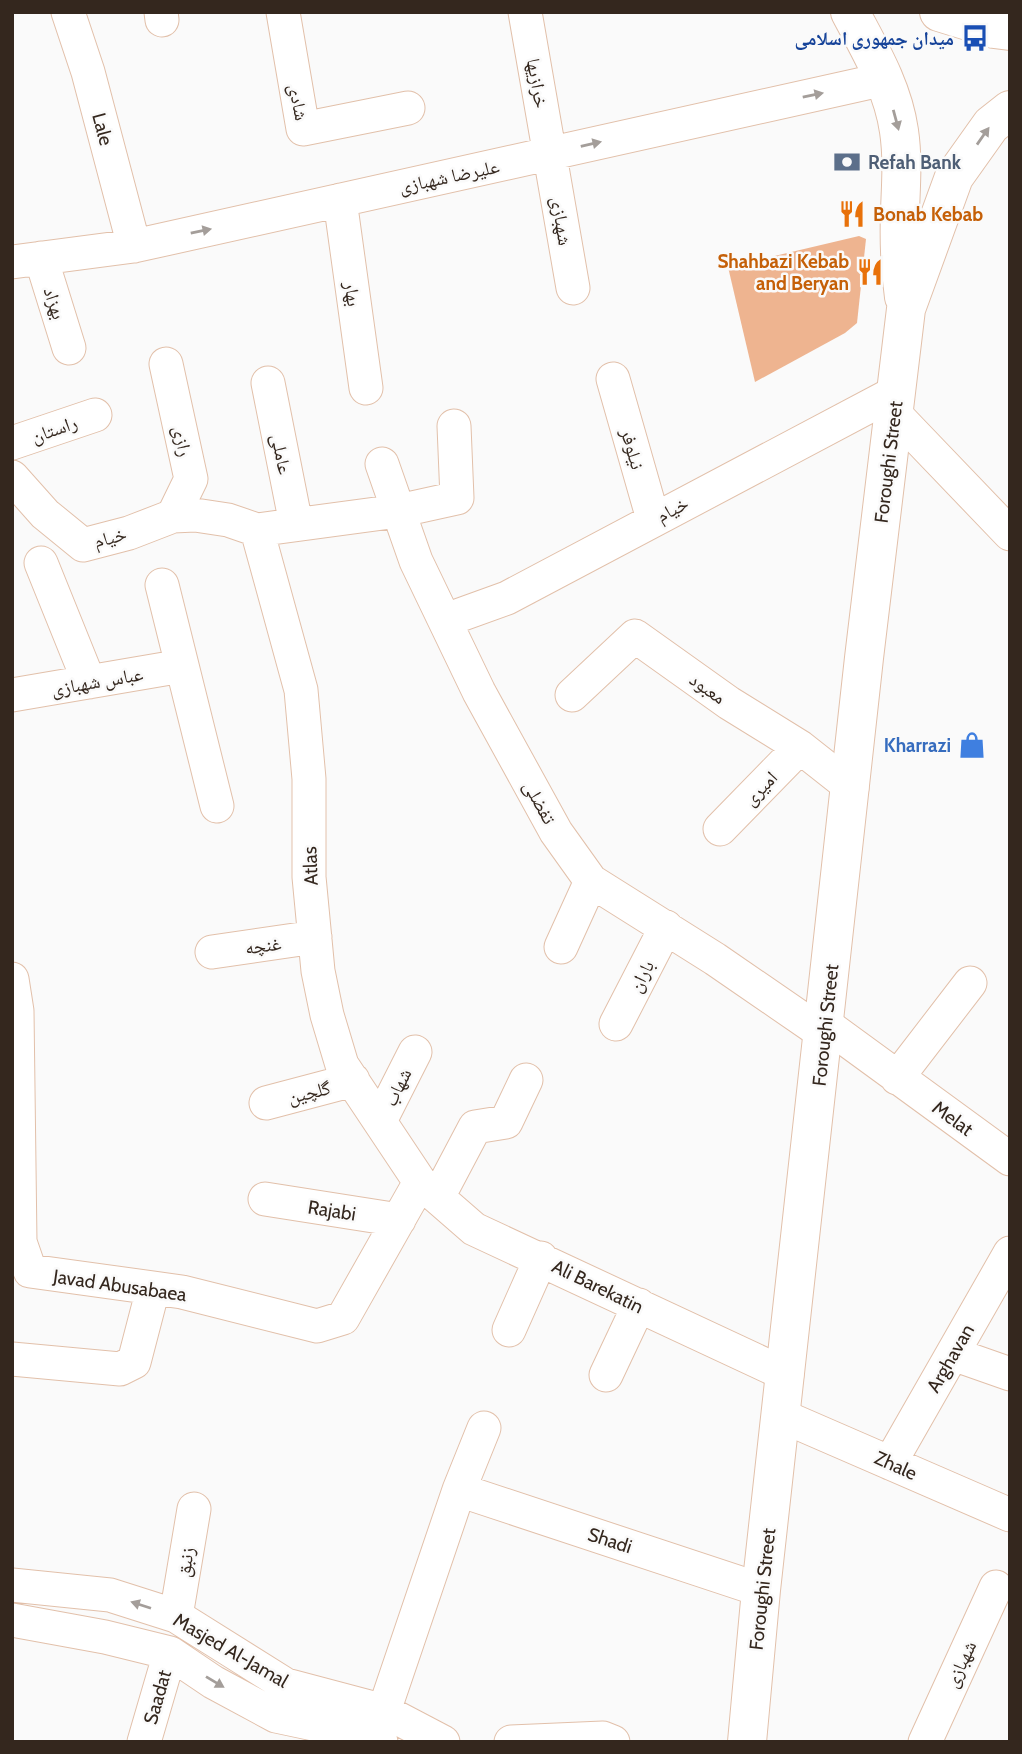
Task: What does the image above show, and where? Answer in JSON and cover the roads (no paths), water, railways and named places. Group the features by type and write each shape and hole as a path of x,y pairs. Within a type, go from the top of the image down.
{"main road":[{"name":"Foroughi Street","path":"850,12 885,79 899,130 902,169 902,280 906,309"},
{"path":"939,12 994,29 1010,31"},
{"name":"Foroughi Street","path":"747,1742 761,1590 852,789 864,658 906,309 954,177 990,125 1010,110"},
{"path":"902,169 913,164 925,164 945,177 951,188"}],"street":[{"name":"Lale","path":"68,12 88,72 134,246"},
{"name":"شادی","path":"283,12 303,129 408,108"},
{"name":"خرازیها","path":"525,12 551,153"},
{"name":"علیرضا شهبازی","path":"27,260 134,246 885,79"},
{"name":"شهبازی","path":"551,153 573,288"},
{"name":"بهار","path":"340,200 366,387"},
{"name":"بهزاد","path":"27,260 69,348"},
{"name":"رازی","path":"166,363 191,479 173,516"},
{"name":"نیلوفر","path":"613,379 653,519"},
{"name":"عاملی","path":"268,383 296,524"},
{"name":"خیام","path":"446,621 507,598 653,519 895,402"},
{"path":"895,402 1010,534"},
{"name":"راستان","path":"12,443 95,415"},
{"name":"خیام","path":"12,477 45,514 83,545 129,533 173,516 195,515 228,520 257,530 398,511 457,498 454,426"},
{"name":"تفضلی","path":"382,464 416,561 479,692 550,820 591,881 824,1029"},
{"name":"Atlas","path":"257,530 301,690 309,779 309,877 318,971 327,1015 342,1065 429,1189"},
{"path":"41,563 89,682"},
{"path":"162,585 217,806"},
{"name":"معبود","path":"572,695 635,636 729,703 800,747 852,789"},
{"name":"عباس شهبازی","path":"12,695 182,666"},
{"name":"امیری","path":"720,829 800,747"},
{"path":"561,947 591,881"},
{"name":"باران","path":"616,1024 666,927"},
{"name":"غنچه","path":"212,952 314,937"},
{"name":"Javad Abusabaea","path":"12,979 17,1011 20,1242 30,1271 182,1293 317,1326 343,1318 399,1220 429,1189 475,1127 506,1122 526,1080"},
{"path":"897,1078 970,983"},
{"name":"Melat","path":"824,1029 1010,1159"},
{"name":"شهاب","path":"380,1121 415,1052"},
{"name":"گلچین","path":"266,1103 353,1080"},
{"name":"Ali Barekatin","path":"429,1189 474,1229 787,1375"},
{"name":"Rajabi","path":"265,1199 399,1220"},
{"name":"Arghavan","path":"890,1463 1010,1253"},
{"path":"509,1330 541,1258"},
{"path":"12,1359 126,1368 134,1362 153,1289"},
{"path":"606,1375 639,1305"},
{"path":"953,1354 1010,1374"},
{"name":"Zhale","path":"782,1416 1010,1515"},
{"path":"382,1727 459,1490 485,1428"},
{"name":"Shadi","path":"459,1490 761,1590"},
{"name":"زنبق","path":"176,1616 194,1509"},
{"name":"Masjed Al-Jamal","path":"12,1585 110,1595 176,1616 278,1714"},
{"name":"شهبازی","path":"925,1742 996,1587"},
{"name":"Masjed Al-Jamal","path":"15,1630 170,1653 213,1682 278,1714 382,1727 443,1742"},
{"name":"Saadat","path":"144,1742 170,1653"},
{"path":"511,1742 603,1738 613,1742"}],"place":[{"name":"میدان جمهوری اسلامی","path":"975,38"},
{"name":"Refah Bank","path":"847,162"},
{"name":"Bonab Kebab","path":"852,214"},
{"name":"Shahbazi Kebab and Beryan","path":"870,272"},
{"name":"Kharrazi","path":"972,745"}]}
